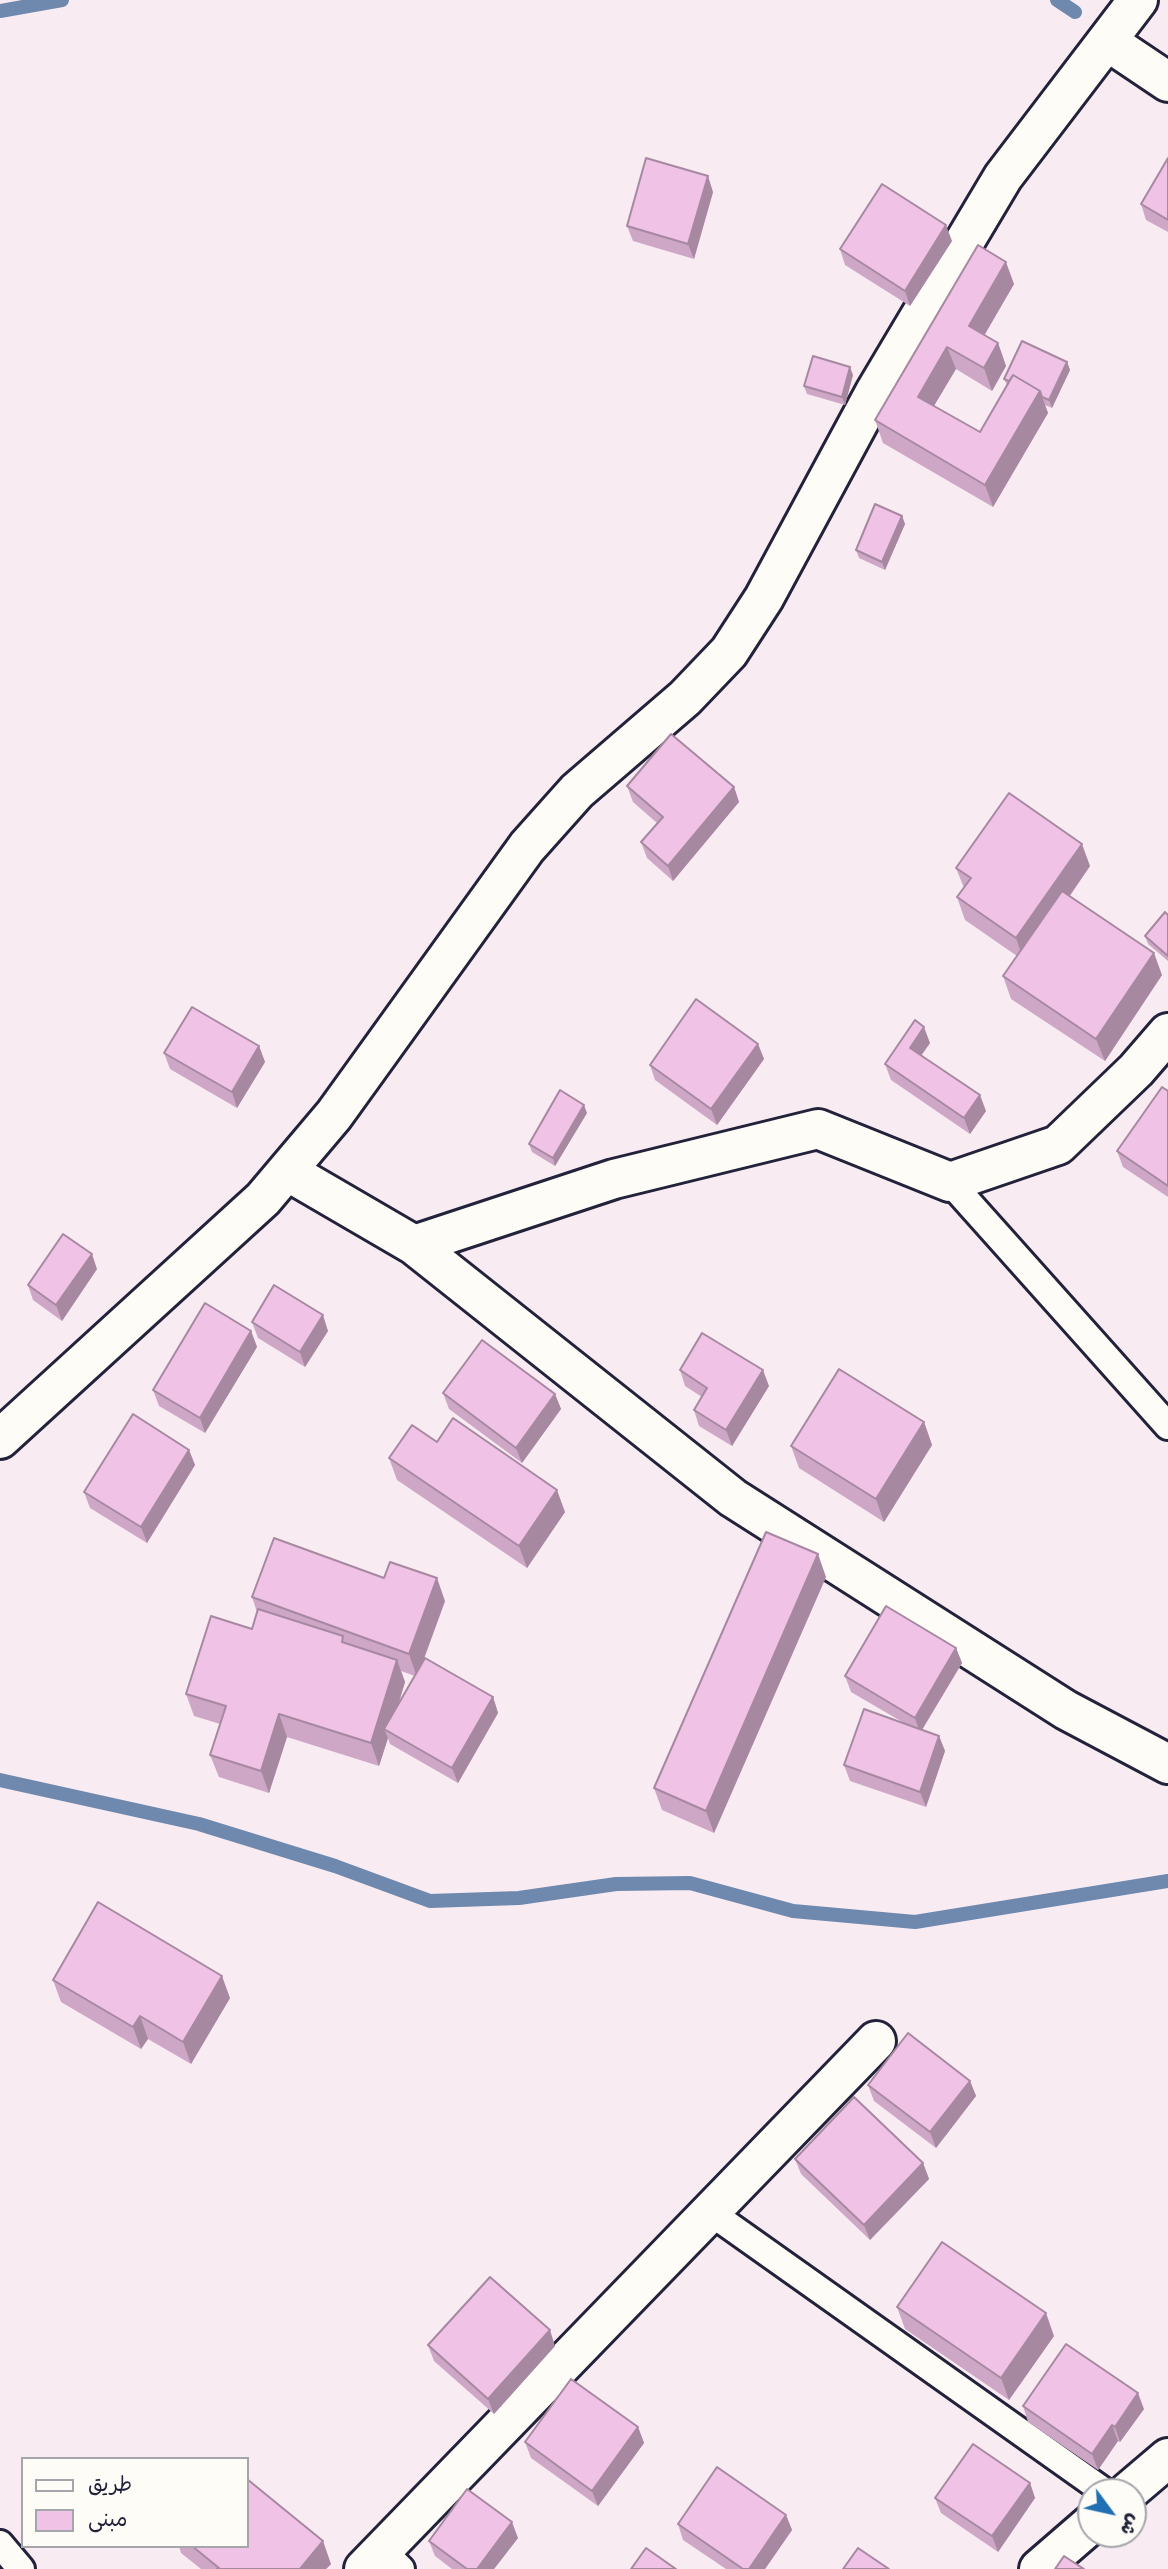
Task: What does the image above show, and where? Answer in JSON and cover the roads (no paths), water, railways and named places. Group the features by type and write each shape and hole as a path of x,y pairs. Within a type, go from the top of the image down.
{"street":[{"path":"0,1439 263,1199 334,1115 527,847 577,792 685,698 729,652 765,598 875,392 1003,177 1138,0"},
{"path":"1107,41 1168,82"},
{"path":"414,1245 614,1179 818,1129 950,1182 1058,1145 1136,1070 1168,1033"},
{"path":"287,1171 414,1245 733,1498 1066,1710 1168,1764"},
{"path":"382,2563 710,2212 876,2041"},
{"path":"1144,2478 1168,2458"},
{"path":"1039,2569 1077,2536"}],"lane":[{"path":"950,1182 1168,1426"},
{"path":"710,2212 1085,2478"},
{"path":"0,2544 21,2569"}],"waterway":[{"path":"0,11 62,0"},
{"path":"1057,0 1075,12"},
{"path":"0,1780 199,1824 335,1866 430,1901 519,1898 616,1884 690,1883 793,1911 915,1922 1168,1881"}]}
